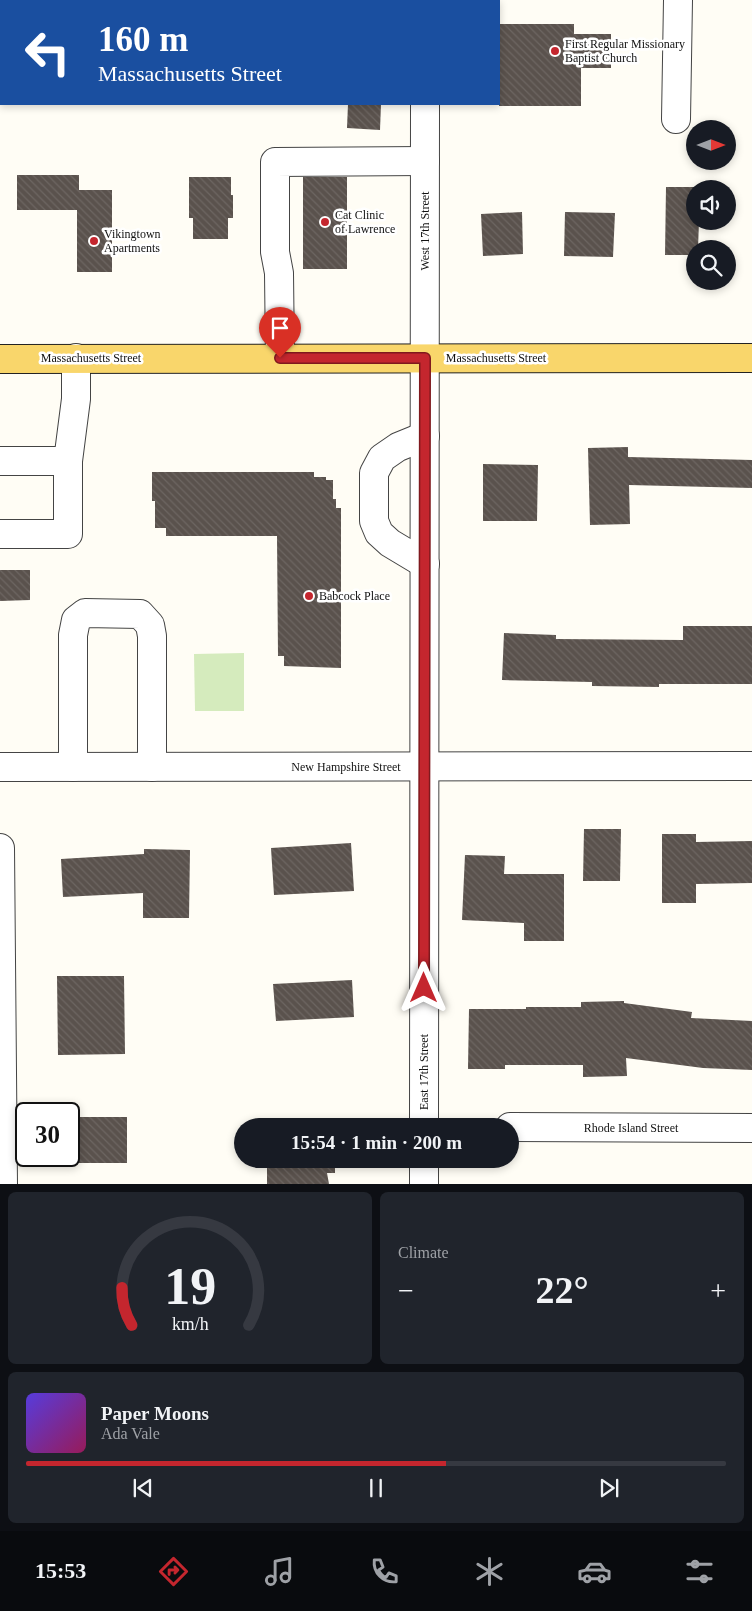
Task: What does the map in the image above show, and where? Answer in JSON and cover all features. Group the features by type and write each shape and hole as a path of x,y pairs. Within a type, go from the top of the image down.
{"main road":[{"name":"Massachusetts Street","path":"0,359 752,358"}],"street":[{"path":"676,120 678,0"},
{"name":"West 17th Street","path":"425,105 425,358"},
{"path":"280,358 280,273 275,252 275,162 425,161"},
{"path":"0,534 68,534 68,461 76,399 76,358"},
{"name":"East 17th Street","path":"424,1118 425,358"},
{"path":"425,436 398,447 382,458 374,473 374,521 380,533 390,543 425,564"},
{"path":"0,461 68,461"},
{"path":"73,767 73,635 76,620 85,613 140,614 150,626 152,636 152,767"},
{"name":"New Hampshire Street","path":"0,767 752,766"},
{"path":"0,848 3,1184"},
{"name":"Rhode Island Street","path":"519,1127 752,1128"},
{"path":"424,1168 424,1184"}],"green space":[{"path":"244,653 244,711 195,711 194,654"}],"building":[{"name":"First Regular Missionary Baptist Church","path":"500,24 574,24 574,34 611,34 611,68 581,68 581,106 499,106"},
{"path":"348,105 381,105 380,130 347,128"},
{"name":"Vikingtown Apartments","path":"17,175 79,175 79,190 112,190 112,272 77,272 77,210 17,210"},
{"path":"189,177 231,177 233,218 228,218 228,239 193,239 193,218 189,218"},
{"name":"Cat Clinic of Lawrence","path":"303,177 347,177 347,269 303,269"},
{"path":"666,187 686,187 686,230 699,230 698,240 686,240 686,255 665,255"},
{"path":"522,212 523,254 483,256 481,214"},
{"path":"565,212 615,213 613,257 564,256"},
{"path":"628,447 628,457 752,460 752,488 629,485 630,524 590,525 588,448"},
{"path":"483,464 538,465 537,521 483,521"},
{"name":"Babcock Place","path":"152,472 314,472 314,477 326,477 326,480 333,480 333,499 336,499 336,508 341,508 341,668 284,666 284,656 278,656 277,536 166,536 166,528 155,528 155,501 152,501"},
{"path":"0,570 30,570 30,600 0,601"},
{"path":"683,626 752,626 752,684 659,684 659,687 592,686 592,682 502,680 504,633 556,635 556,639 683,640"},
{"path":"584,829 621,829 620,881 583,881"},
{"path":"662,834 696,834 696,842 752,841 752,883 696,884 696,903 662,903"},
{"path":"351,843 354,891 274,895 271,848"},
{"path":"144,849 190,850 189,918 143,918 143,893 63,897 61,859 144,854"},
{"path":"465,855 505,856 504,874 564,874 564,941 524,941 524,923 462,920"},
{"path":"57,976 124,976 125,1054 58,1055"},
{"path":"352,980 354,1017 276,1021 273,984"},
{"path":"624,1001 624,1003 692,1012 691,1018 752,1021 752,1070 703,1068 626,1058 627,1076 583,1077 583,1065 505,1065 505,1069 468,1069 469,1009 581,1007 581,1002"},
{"path":"80,1117 127,1117 127,1163 80,1163"},
{"path":"267,1168 335,1168 335,1173 327,1173 329,1184 267,1184"}],"place":[{"name":"First Regular Missionary Baptist Church","path":"555,51"},
{"name":"Cat Clinic of Lawrence","path":"325,222"},
{"name":"Vikingtown Apartments","path":"94,241"},
{"name":"Babcock Place","path":"309,596"}],"route":[{"path":"280,358 425,358 424,988"}]}
